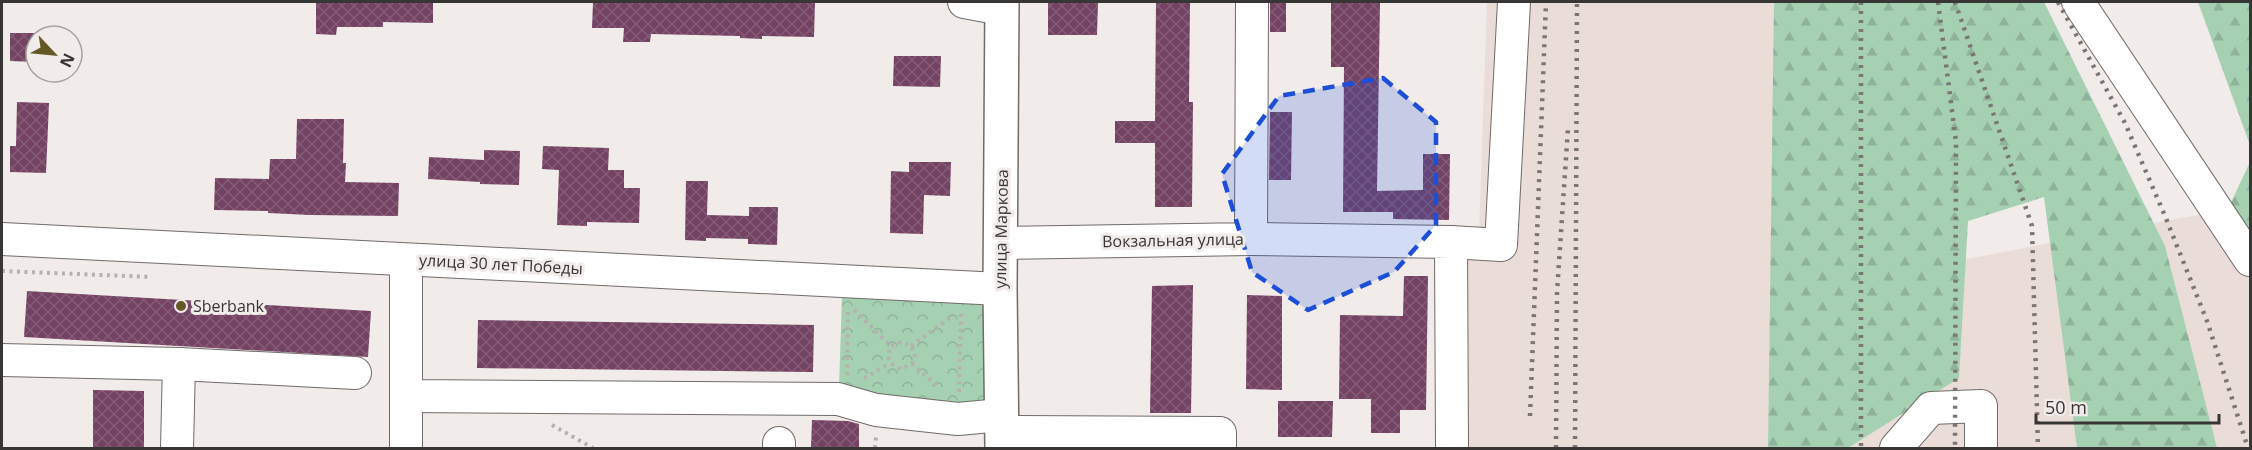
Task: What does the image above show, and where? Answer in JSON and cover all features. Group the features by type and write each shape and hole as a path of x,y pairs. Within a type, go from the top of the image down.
{"main road":[{"name":"улица Маркова","path":"1002,5 1000,289 1002,432"}],"street":[{"name":"улица Маркова","path":"964,2 1002,5"},
{"name":"Вокзальная улица","path":"1002,243 1251,239 1252,2"},
{"path":"1251,239 1501,245 1514,2"},
{"path":"2078,2 2250,260"},
{"name":"улица 30 лет Победы","path":"2,239 1000,289"},
{"path":"1451,242 1452,448"},
{"path":"406,260 406,448"},
{"path":"2,360 179,364 355,373"},
{"path":"177,448 179,364"},
{"path":"406,396 837,399 876,410 958,419 1002,432 1220,433 1220,448"},
{"path":"1896,448 1931,408 1972,406 1981,406 1981,448"}],"path":[{"path":"848,304 859,304"},
{"path":"848,304 891,346"},
{"path":"847,378 848,304"},
{"path":"950,310 961,310"},
{"path":"911,346 961,310"},
{"path":"959,393 961,310"},
{"path":"901,342 911,346 915,355 912,364 901,369 890,363 888,356 891,346 901,342"},
{"path":"856,384 890,363"},
{"path":"912,364 943,391"}],"highlighted area":[{"path":"1383,78 1436,122 1436,225 1394,272 1308,310 1252,272 1222,174 1279,96"}],"shaded area":[{"path":"1487,2 1848,2 1847,282 2228,209 2250,240 2250,448 1444,448 1442,255 1479,234"}],"green space":[{"path":"1774,2 2044,2 2165,246 2217,448 2077,448 2044,197 1968,221 1959,378 1848,448 1768,448"},
{"path":"2198,2 2250,2 2250,145"},
{"path":"2250,162 2250,240 2228,209"},
{"path":"842,296 974,299 991,313 988,402 965,414 839,389"}],"building":[{"path":"316,2 433,2 433,23 383,22 383,27 337,27 336,35 316,34"},
{"path":"593,2 815,2 814,37 762,36 762,39 740,38 740,36 651,34 650,42 623,42 624,28 592,28"},
{"path":"1048,2 1098,2 1097,35 1048,35"},
{"path":"1156,2 1190,2 1189,102 1193,102 1192,207 1155,207 1155,143 1115,143 1115,121 1155,121"},
{"path":"1270,2 1286,2 1286,32 1270,32"},
{"path":"1331,2 1380,2 1377,191 1423,190 1423,154 1450,154 1449,220 1393,219 1393,212 1343,212 1344,67 1331,67"},
{"path":"10,33 24,33 24,62 10,61"},
{"path":"894,56 941,56 940,87 893,86"},
{"path":"17,102 49,103 46,173 10,172 10,146 16,146"},
{"path":"1270,112 1292,112 1291,180 1269,180"},
{"path":"297,119 344,119 345,182 399,183 398,216 310,215 268,213 268,211 214,210 215,178 269,179 270,159 296,159"},
{"path":"543,146 609,148 608,170 624,170 624,188 640,188 639,223 587,222 587,226 557,225 559,170 542,169"},
{"path":"484,150 520,151 519,185 428,179 429,157 484,160"},
{"path":"909,162 951,162 950,196 924,195 923,234 890,233 891,171 909,172"},
{"path":"686,181 708,181 707,215 749,216 749,207 778,207 777,245 748,244 748,239 685,240"},
{"path":"1404,276 1428,276 1426,410 1400,410 1400,433 1371,433 1371,399 1339,399 1340,315 1403,316"},
{"path":"1193,285 1191,413 1150,413 1152,286"},
{"path":"27,291 371,311 368,357 24,337"},
{"path":"1247,295 1282,296 1282,390 1246,389"},
{"path":"478,320 814,325 813,372 477,368"},
{"path":"93,390 144,391 144,448 93,448"},
{"path":"1278,401 1333,401 1332,437 1278,437"},
{"path":"812,420 848,421 859,424 859,448 811,448"}],"railway":[{"path":"1530,416 1546,2"},
{"path":"1575,448 1577,2"},
{"path":"1861,2 1861,448"},
{"path":"1938,2 1956,142 1955,448"},
{"path":"1955,2 2032,226 2038,448"},
{"path":"2058,2 2125,123 2165,216 2207,321 2248,448"},
{"path":"1556,448 1557,292 1568,128"}],"place":[{"name":"Sberbank","path":"181,306"}]}
